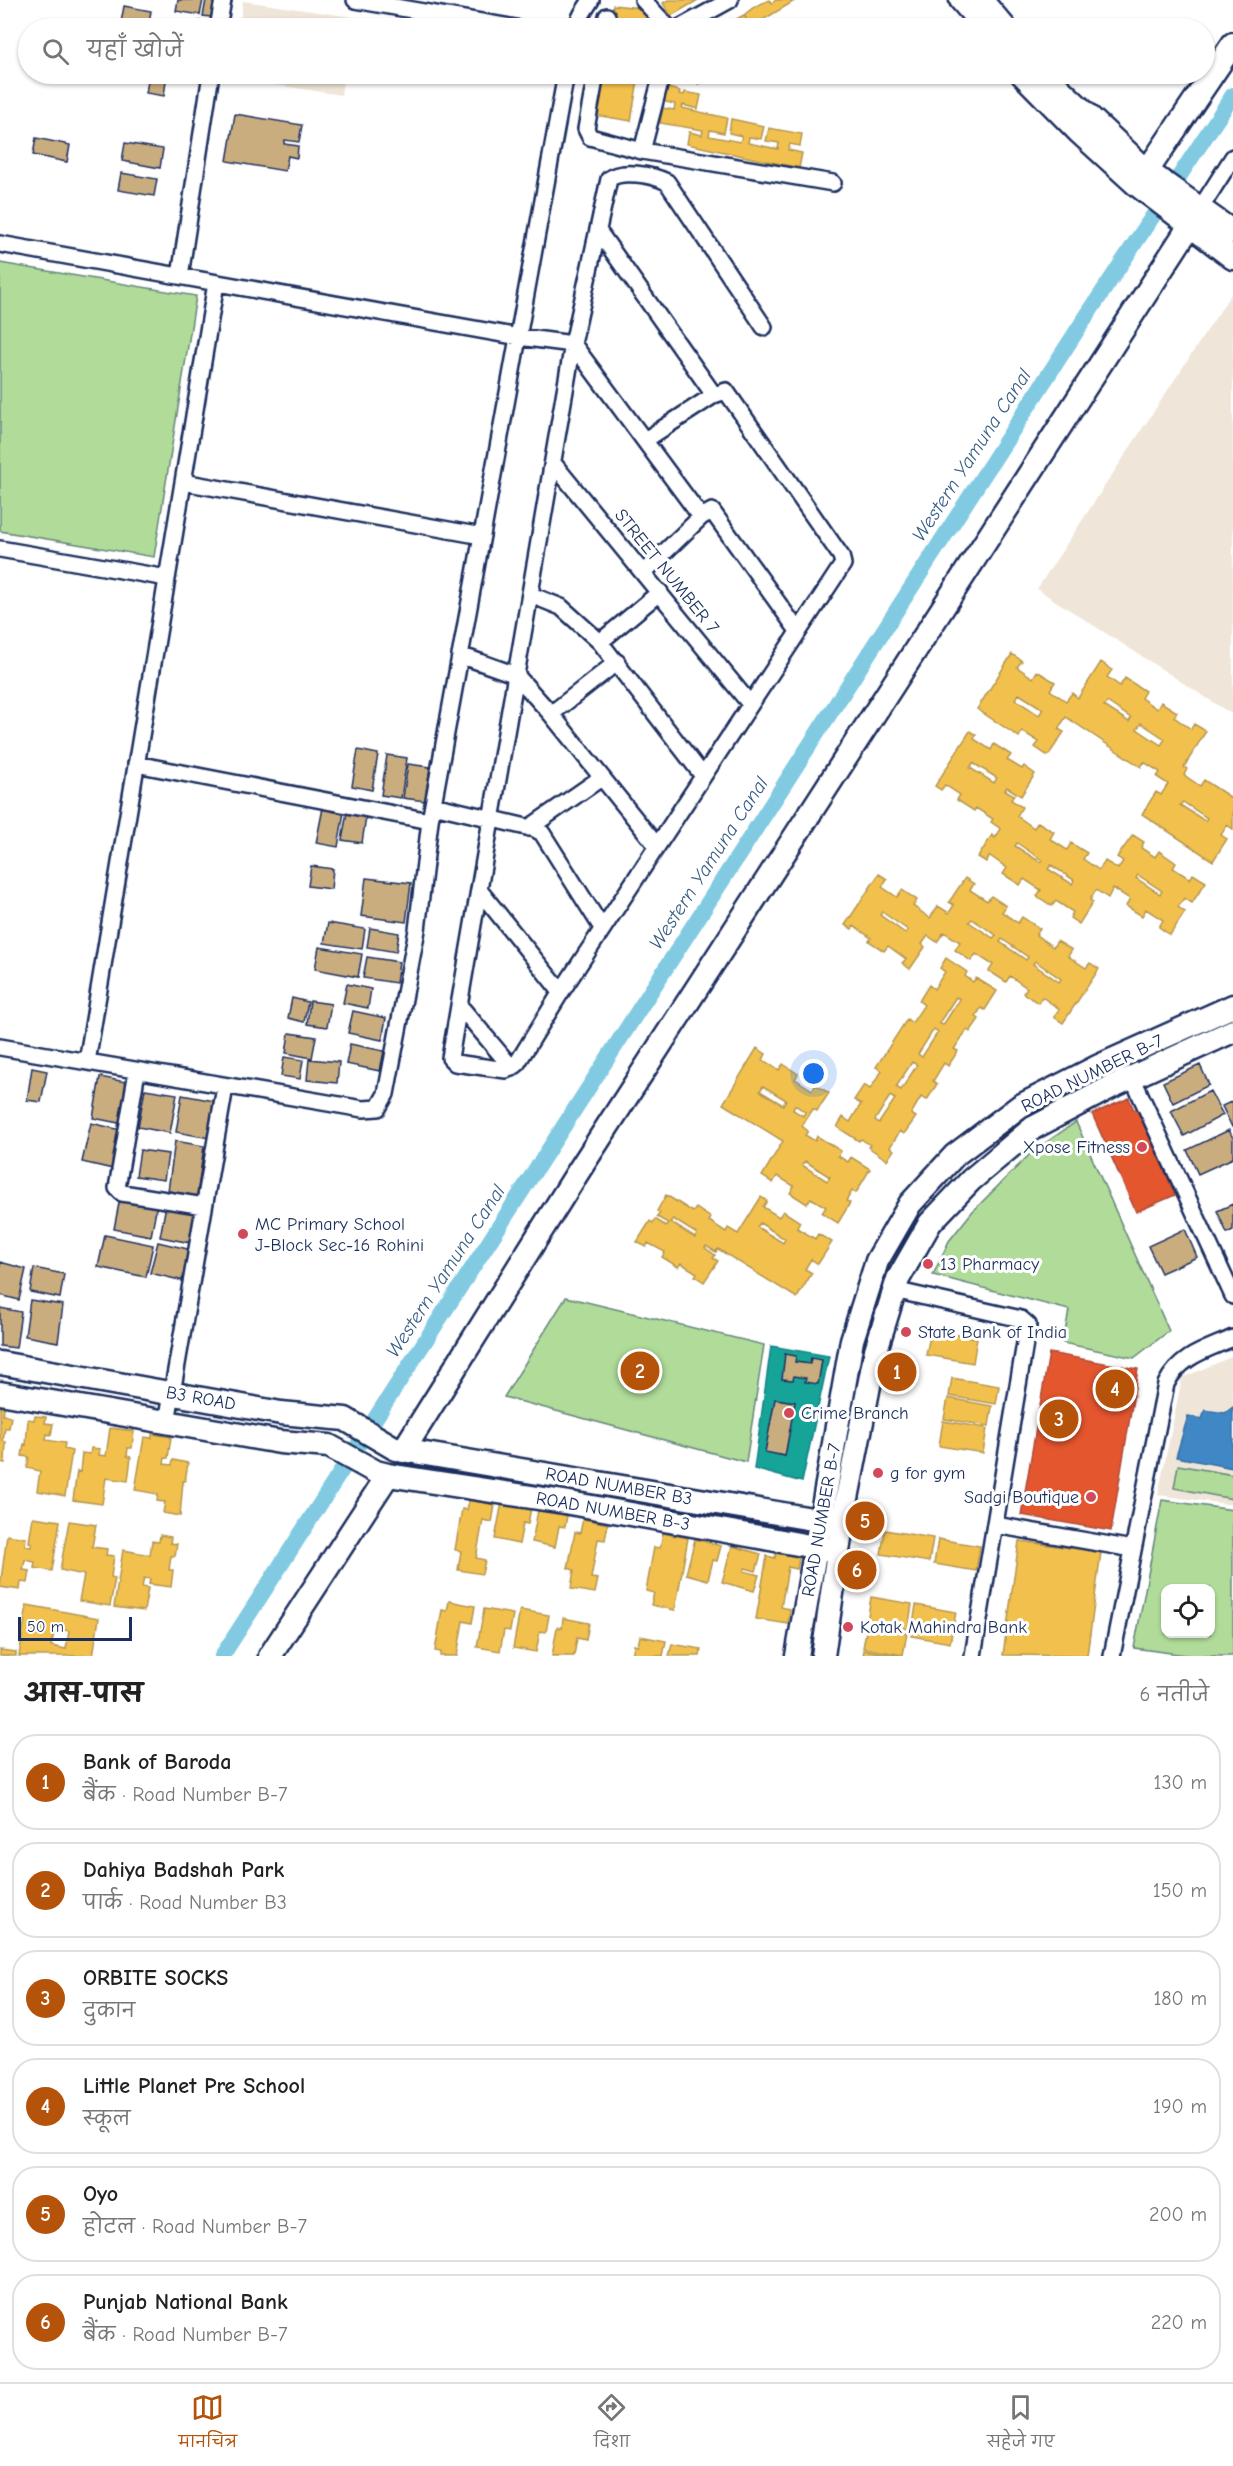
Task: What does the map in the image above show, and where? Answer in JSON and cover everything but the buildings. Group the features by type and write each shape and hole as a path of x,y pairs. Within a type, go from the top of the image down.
{"street":[{"path":"220,18 223,0"},
{"path":"355,0 388,3 465,18"},
{"path":"580,18 591,0"},
{"path":"643,0 660,18"},
{"path":"697,18 730,0"},
{"path":"961,0 976,18"},
{"path":"981,0 996,18"},
{"path":"1215,71 1233,44"},
{"path":"180,276 209,84"},
{"path":"0,1047 363,1109 378,1108 383,1102 417,930 430,821 564,84"},
{"path":"594,84 586,129 587,135 642,151 833,183"},
{"path":"642,151 659,84"},
{"path":"1032,84 1079,132 1188,211 1233,258"},
{"path":"1053,84 1142,178"},
{"path":"1142,178 1206,84"},
{"path":"400,1450 1188,211 1233,157"},
{"path":"645,440 724,390 843,561 512,1068 506,1070 451,1061 573,344 609,179 614,175 658,178 666,182 764,327"},
{"path":"1188,211 1233,232"},
{"path":"599,232 714,395"},
{"path":"0,244 519,337 573,344 701,517"},
{"path":"87,1062 216,283"},
{"name":"STREET NUMBER 7","path":"553,463 750,704"},
{"path":"183,482 482,536"},
{"path":"644,572 701,517 709,512 715,514 798,631"},
{"path":"0,549 167,578"},
{"path":"600,642 660,592"},
{"path":"531,595 561,607 600,642 702,776"},
{"path":"460,654 516,675 551,714 657,846"},
{"path":"551,714 617,662"},
{"path":"136,764 430,821"},
{"path":"529,828 601,778"},
{"path":"433,805 542,833 602,928"},
{"path":"479,890 561,992"},
{"path":"459,1005 512,1068"},
{"name":"ROAD NUMBER B-7","path":"797,1656 827,1550 832,1522 852,1340 877,1261 910,1204 955,1155 1020,1106 1099,1066 1233,1006"},
{"name":"ROAD NUMBER B-7","path":"832,1522 876,1350 894,1290 930,1223 971,1180 1033,1128 1131,1077 1233,1030"},
{"path":"137,1071 117,1188 122,1193 204,1206"},
{"path":"1131,1077 1233,1296"},
{"path":"167,1422 225,1087"},
{"path":"894,1290 1021,1319 1028,1325 973,1656"},
{"path":"1112,1656 1166,1384 1173,1370 1182,1362 1233,1338"},
{"name":"B3 ROAD","path":"0,1363 282,1413 345,1419 400,1450"},
{"name":"B3 ROAD","path":"0,1393 280,1442 329,1446 382,1473"},
{"name":"ROAD NUMBER B3","path":"400,1450 832,1522"},
{"path":"270,1656 382,1473"},
{"name":"ROAD NUMBER B-3","path":"382,1473 564,1502 827,1550"},
{"path":"995,1525 1133,1549"},
{"name":"ROAD NUMBER B-7","path":"823,1656 827,1550"}],"shaded area":[{"path":"243,1 352,17 352,18 240,18"},
{"path":"270,84 343,84 341,95"},
{"path":"1233,291 1233,715 1037,589"},
{"path":"1233,1356 1233,1505 1158,1495 1182,1378"}],"green space":[{"path":"0,263 196,296 154,557 0,531"},
{"path":"1076,1122 1169,1331 1134,1358 1063,1343 1069,1310 933,1275 949,1241 972,1212 1032,1152"},
{"path":"566,1297 764,1345 746,1462 504,1397"},
{"path":"1178,1465 1233,1475 1233,1499 1174,1488"},
{"path":"1162,1500 1233,1510 1233,1656 1193,1656 1134,1648"}],"waterway":[{"name":"Western Yamuna Canal","path":"222,1656 1078,329 1233,95"}],"place":[{"name":"Xpose Fitness","path":"1142,1147"},
{"name":"MC Primary School J-Block Sec-16 Rohini","path":"243,1234"},
{"name":"13 Pharmacy","path":"928,1264"},
{"name":"State Bank of India","path":"906,1332"},
{"name":"Dahiya Badshah Park","path":"640,1371"},
{"name":"Bank of Baroda","path":"897,1372"},
{"name":"Little Planet Pre School","path":"1115,1389"},
{"name":"Crime Branch","path":"789,1413"},
{"name":"ORBITE SOCKS","path":"1059,1419"},
{"name":"g for gym","path":"878,1473"},
{"name":"Sadgi Boutique","path":"1091,1497"},
{"name":"Oyo","path":"865,1521"},
{"name":"Punjab National Bank","path":"857,1570"},
{"name":"Kotak Mahindra Bank","path":"848,1627"}]}
